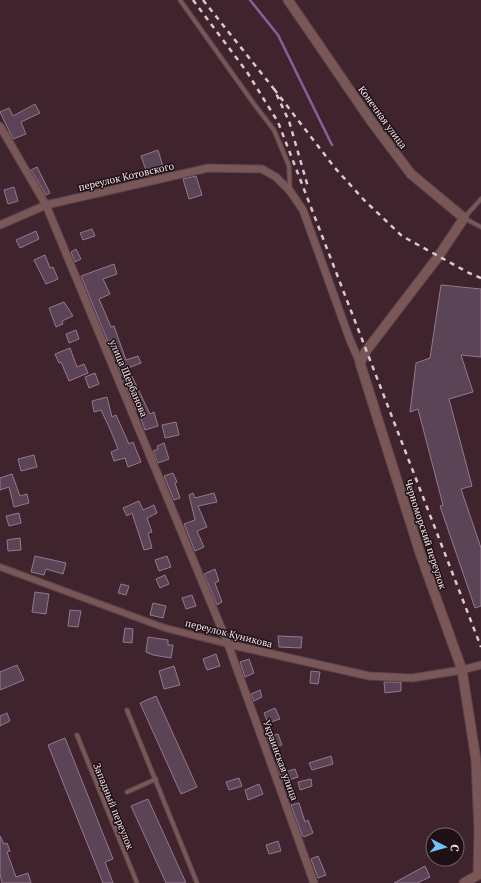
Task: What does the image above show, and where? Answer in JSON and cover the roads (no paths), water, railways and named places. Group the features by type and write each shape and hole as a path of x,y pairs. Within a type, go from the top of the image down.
{"street":[{"name":"Конечная улица","path":"288,0 371,121 410,174 464,218"},
{"name":"улица Щербанова","path":"0,126 46,205 228,644"},
{"name":"переулок Котовского","path":"0,226 46,205 208,168 262,169 276,177 290,191"},
{"path":"290,191 303,210 350,340 360,363"},
{"path":"360,363 366,351 438,257 464,218"},
{"name":"Черноморский переулок","path":"360,363 420,553 462,670 476,760 480,875 464,883"},
{"name":"переулок Куникова","path":"0,567 165,628 369,676 412,678 462,670 481,665"},
{"name":"Украинская улица","path":"228,644 314,883"}],"lane":[{"path":"180,0 274,130 289,166 290,191"},
{"path":"464,218 481,198"},
{"name":"Конечная улица","path":"464,218 481,227"},
{"path":"127,710 198,883"},
{"name":"Западный переулок","path":"77,735 137,883"},
{"path":"126,792 156,779"}],"waterway":[{"path":"250,0 278,35 332,145"}],"railway":[{"path":"193,0 247,72 278,122 481,647"},
{"path":"203,0 274,89 289,121 308,187"},
{"path":"274,89 335,168 364,200 402,236 469,273 481,278"}]}
